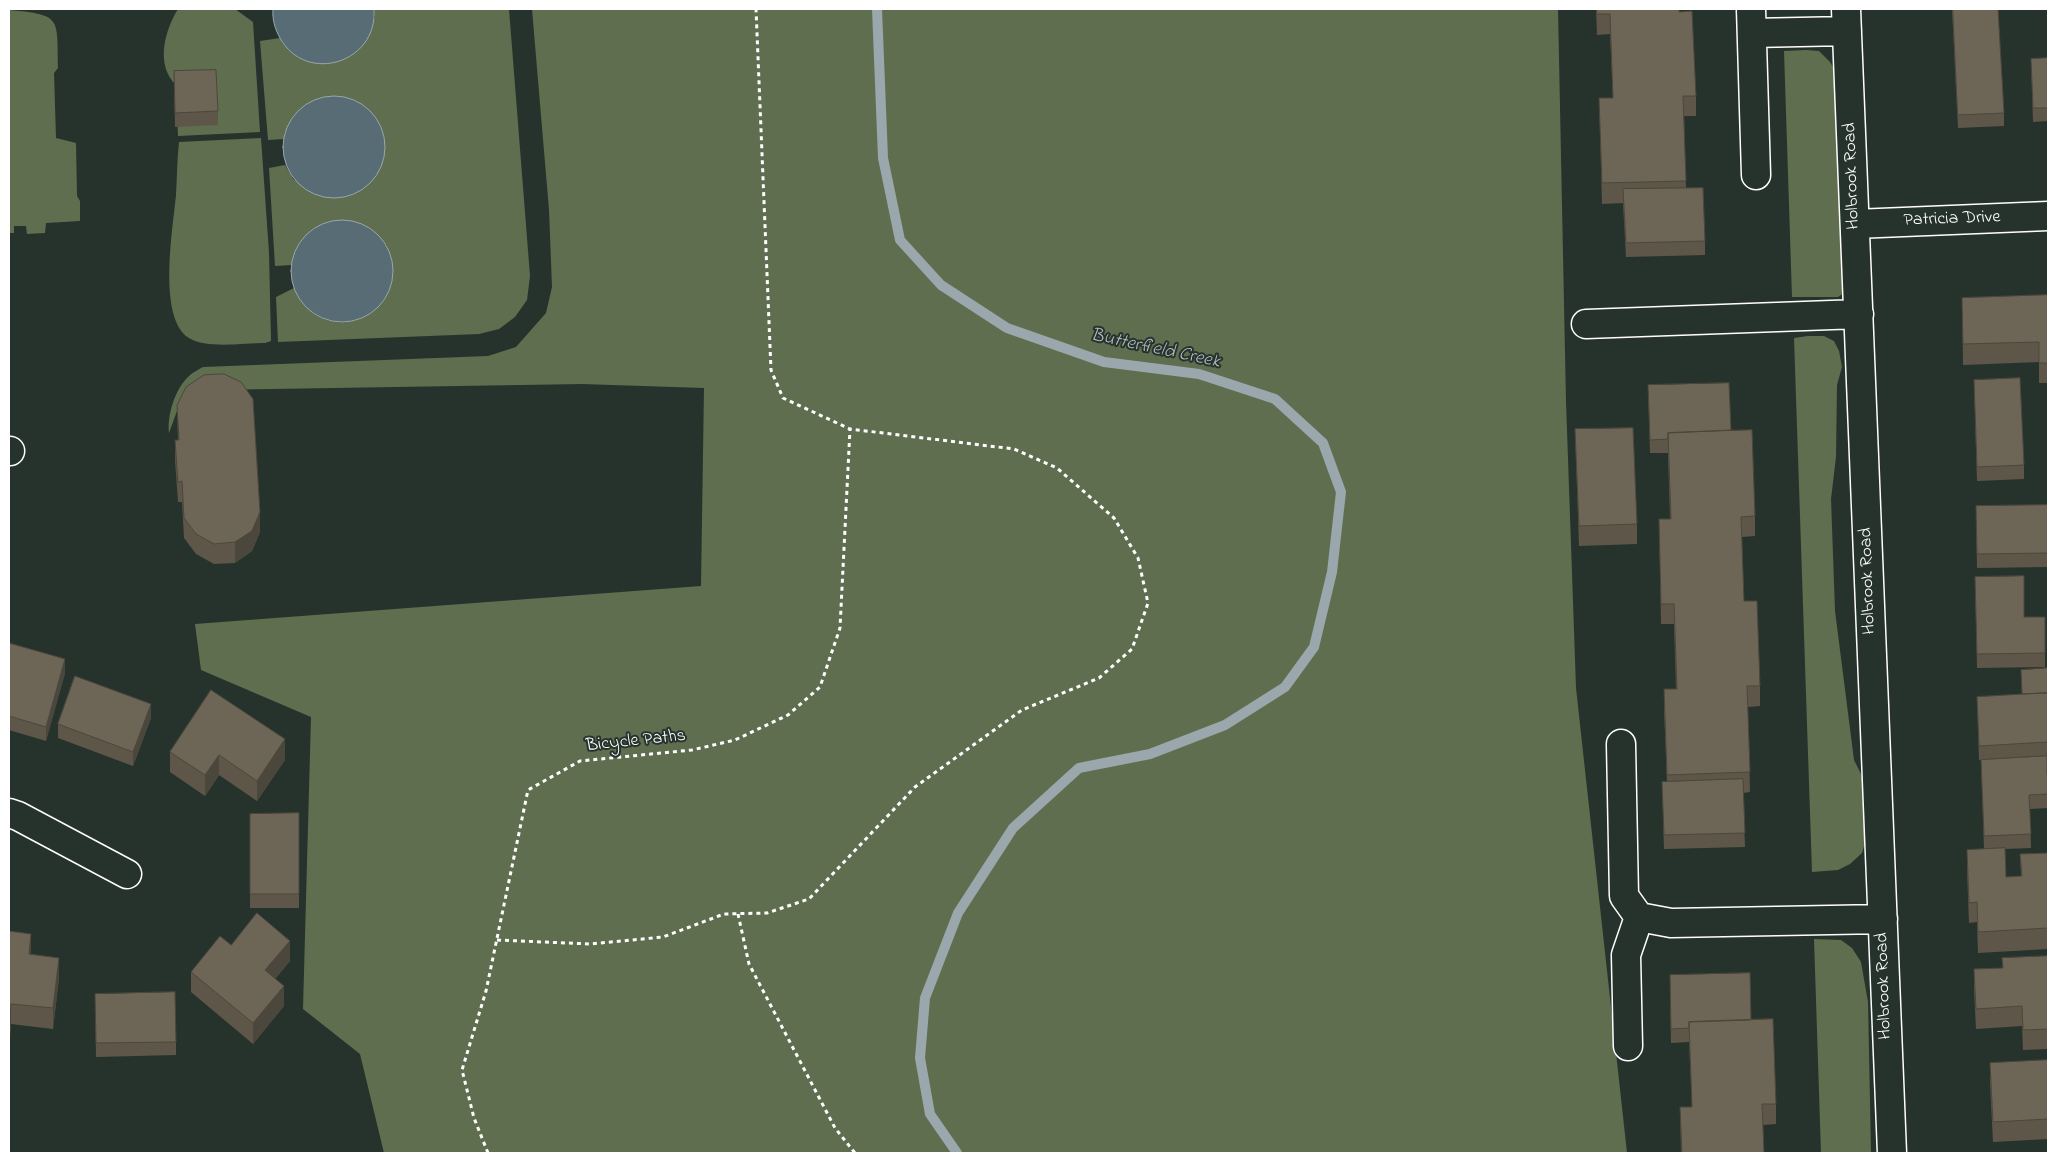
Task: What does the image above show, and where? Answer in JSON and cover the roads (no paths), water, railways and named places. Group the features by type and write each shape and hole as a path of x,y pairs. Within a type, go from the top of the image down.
{"street":[{"path":"1756,175 1752,21 1847,20"},
{"name":"Holbrook Road","path":"1847,20 1892,1153"},
{"name":"Patricia Drive","path":"1855,224 2048,216"},
{"path":"1586,324 1859,314"},
{"path":"1621,744 1624,896 1639,917 1671,923 1883,919"},
{"path":"9,813 88,852 127,874"},
{"path":"1628,1046 1626,955 1639,917"}],"water":[{"path":"273,9 374,9 372,28 365,43 353,54 338,61 322,64 306,61 292,52 280,38 273,20"},
{"path":"334,96 353,100 370,111 381,128 385,147 381,166 370,183 353,194 334,198 315,194 298,183 287,166 283,147 287,128 298,111 315,100"},
{"path":"342,220 361,224 378,235 389,252 393,271 389,290 378,307 361,318 342,322 323,318 306,307 295,290 291,271 295,252 306,235 323,224"}],"waterway":[{"name":"Butterfield Creek","path":"877,9 883,158 900,240 941,285 1007,328 1104,362 1199,374 1275,399 1323,443 1341,492 1332,572 1314,647 1285,687 1225,725 1150,754 1079,768 1013,828 958,913 925,998 920,1058 930,1114 957,1153"}]}
